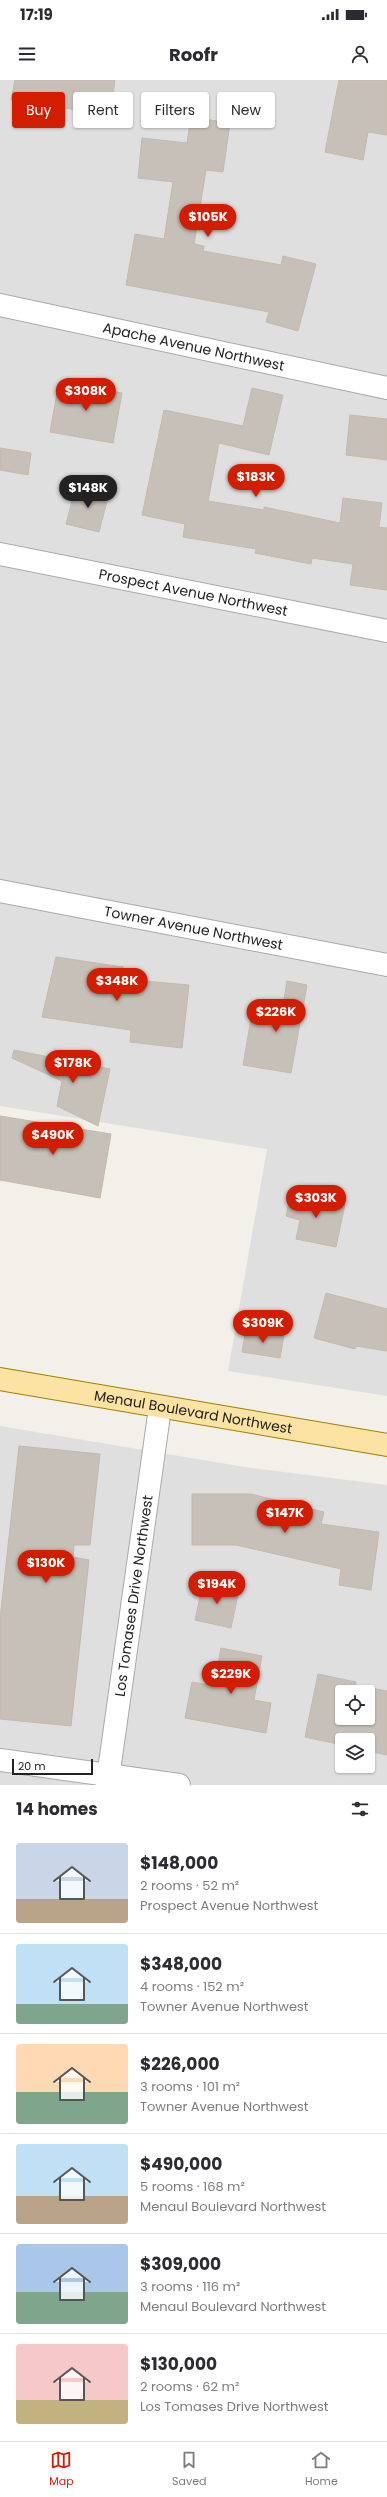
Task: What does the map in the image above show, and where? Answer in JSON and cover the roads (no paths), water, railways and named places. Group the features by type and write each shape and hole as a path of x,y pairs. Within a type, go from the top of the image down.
{"main road":[{"name":"Menaul Boulevard Northwest","path":"0,1379 160,1408 387,1445"}],"street":[{"name":"Apache Avenue Northwest","path":"0,305 387,388"},
{"name":"Prospect Avenue Northwest","path":"0,554 387,631"},
{"name":"Towner Avenue Northwest","path":"0,891 387,965"},
{"name":"Los Tomases Drive Northwest","path":"108,1780 160,1408"},
{"path":"0,1760 108,1780 179,1785"}]}
